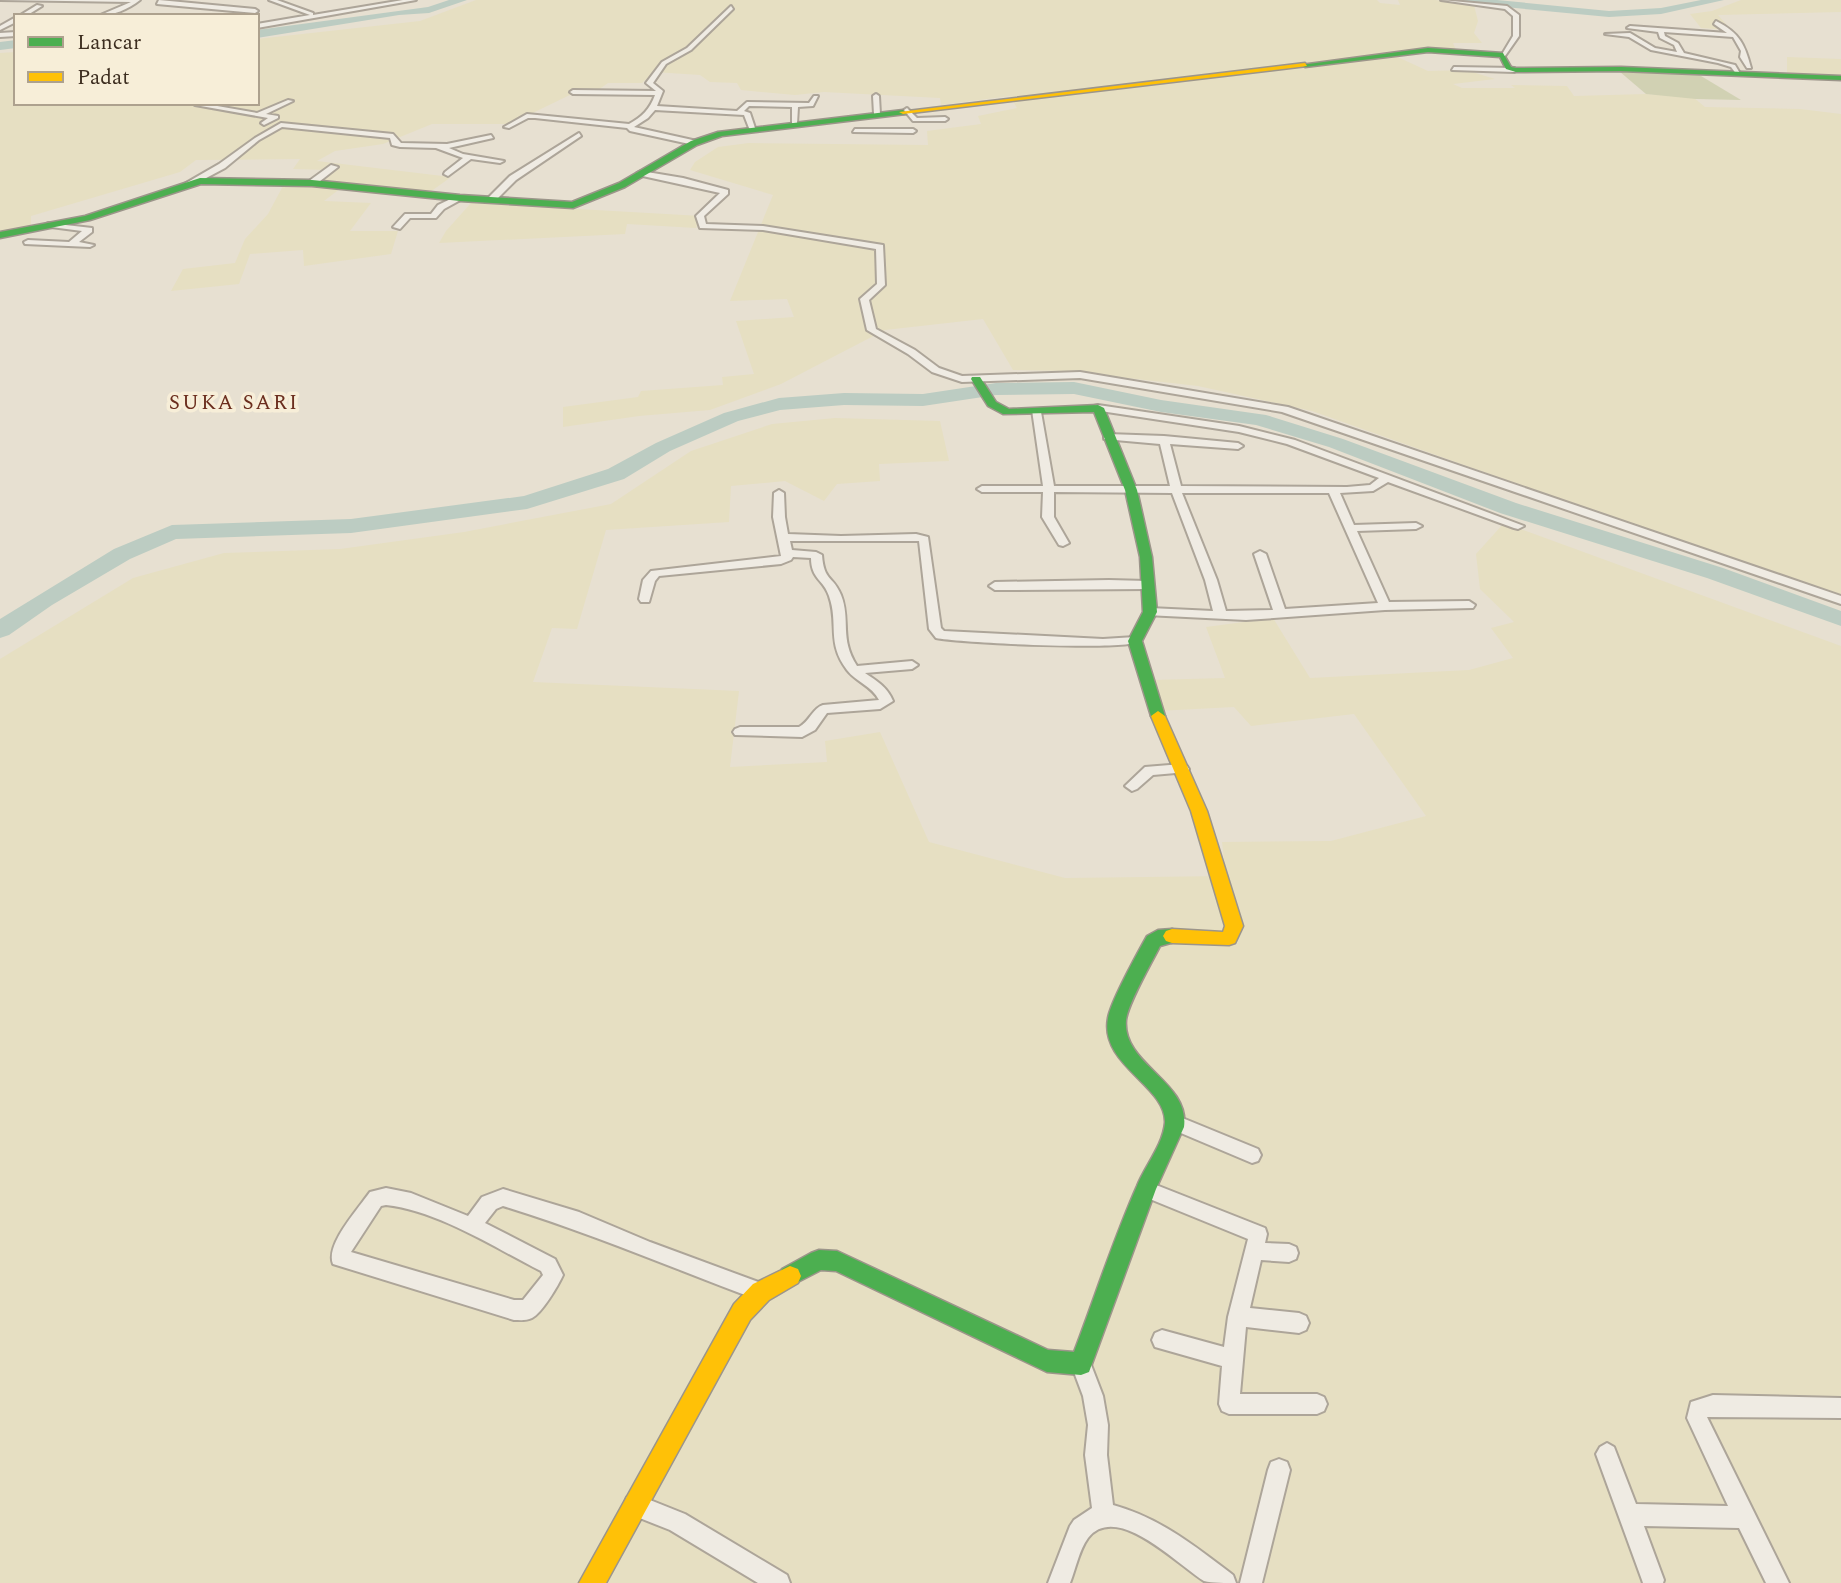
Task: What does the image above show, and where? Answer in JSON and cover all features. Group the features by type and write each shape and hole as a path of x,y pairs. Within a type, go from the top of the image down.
{"street":[{"path":"3,0 138,0"},
{"path":"104,14 109,11 122,11 138,0"},
{"path":"163,0 159,3 255,11"},
{"path":"188,13 202,0"},
{"path":"234,0 244,2"},
{"path":"272,0 315,15"},
{"path":"345,11 356,0"},
{"path":"376,8 381,0"},
{"path":"259,26 413,0"},
{"path":"1444,0 1507,8 1516,15 1516,36 1503,55"},
{"path":"293,8 301,1"},
{"path":"0,6 78,6"},
{"path":"25,14 39,6"},
{"path":"315,15 322,8"},
{"path":"660,93 649,83 655,74 668,60 689,49 730,8"},
{"path":"1716,23 1735,36 1744,51 1742,66"},
{"path":"1630,28 1735,36"},
{"path":"1661,30 1662,37 1676,44 1681,53"},
{"path":"1608,34 1630,35 1653,50 1691,55 1705,64"},
{"path":"911,115 1431,50 1503,55"},
{"path":"1503,55 1508,68 1514,70"},
{"path":"1691,55 1705,64"},
{"path":"1454,69 1621,69 1705,64 1841,78"},
{"path":"573,92 660,93"},
{"path":"630,126 647,116 654,108 660,93"},
{"path":"740,113 744,104 811,105 816,96"},
{"path":"876,96 877,114"},
{"path":"258,115 290,101"},
{"path":"198,105 276,117 264,123"},
{"path":"795,105 795,123"},
{"path":"654,108 748,113 752,128"},
{"path":"190,183 312,183 460,198 573,205 621,185 694,143 721,134 877,114 945,119"},
{"path":"855,131 916,134 911,115"},
{"path":"507,127 531,116 630,126 636,131 694,143"},
{"path":"227,119 393,136 399,145 438,146 491,137"},
{"path":"0,236 87,218 190,183 222,166 257,139 281,125"},
{"path":"491,200 513,178 579,135"},
{"path":"438,146 453,154 500,161"},
{"path":"448,174 470,157"},
{"path":"312,183 334,167"},
{"path":"641,173 670,177 725,192 699,216 703,226 755,228 878,246 881,250 881,285 866,294 864,299 872,330 906,349 933,371 979,382 1080,375 1284,409 1841,600"},
{"path":"397,227 408,216 433,216 441,207 460,198"},
{"path":"51,225 89,230 71,244"},
{"path":"28,242 90,245"},
{"path":"979,382 992,404 1002,411 1098,408 1239,429 1275,438 1518,526"},
{"path":"1098,408 1131,490 1146,557 1150,612 1135,641 1155,708 1199,811 1231,911 1233,933 1223,939 1167,936 1153,941 1117,1017 1114,1030 1120,1044 1173,1109 1175,1123 1146,1189 1081,1364 1093,1396 1098,1425 1096,1455 1104,1515"},
{"path":"1118,410 1127,437"},
{"path":"1036,412 1049,489 1048,517 1063,543"},
{"path":"1155,416 1176,490 1208,571 1220,613"},
{"path":"1108,437 1238,446"},
{"path":"982,489 1333,490 1373,488 1387,477"},
{"path":"1333,490 1385,606"},
{"path":"645,599 649,580 655,573 784,560 787,553 779,517 779,493"},
{"path":"1350,527 1416,526"},
{"path":"784,537 924,539 935,629 940,635 1103,643 1135,641"},
{"path":"740,732 802,732 810,727 823,709 880,705 885,702 883,694 853,670 837,639 837,600 832,587 818,573 816,555 787,553"},
{"path":"1260,554 1281,615"},
{"path":"995,586 1119,583 1147,585"},
{"path":"1150,612 1245,616 1385,606 1469,605"},
{"path":"853,670 912,665"},
{"path":"1132,786 1150,770 1182,769"},
{"path":"1175,1123 1252,1155"},
{"path":"1146,1189 1258,1234 1238,1317 1229,1404 1317,1404"},
{"path":"381,1197 413,1202 471,1226 548,1265 553,1275 551,1280 528,1310 514,1310 341,1258 341,1251 372,1201 381,1197"},
{"path":"471,1226 489,1203 506,1197 579,1221 647,1251 761,1292"},
{"path":"1254,1251 1289,1254"},
{"path":"592,1583 742,1312 761,1292 819,1261 828,1259 1047,1361 1081,1364"},
{"path":"1238,1317 1299,1322"},
{"path":"1162,1340 1233,1359"},
{"path":"1778,1583 1701,1429 1697,1418 1698,1409 1713,1405 1841,1408"},
{"path":"1607,1454 1616,1486 1653,1580"},
{"path":"1251,1583 1279,1470"},
{"path":"635,1505 677,1522 779,1583"},
{"path":"1059,1583 1082,1528 1093,1517 1104,1515 1139,1521 1225,1583"},
{"path":"1629,1515 1744,1517"}],"shaded area":[{"path":"476,0 1377,0 1380,3 1400,5 1398,0 1435,0 1474,5 1478,21 1474,33 1482,43 1453,43 1456,50 1391,54 1428,71 1466,70 1495,79 1453,84 1462,88 1567,86 1574,96 1646,94 1693,97 1705,107 1800,109 1841,114 1841,599 1312,411 1198,386 1066,371 1013,370 983,319 885,330 781,384 710,410 639,416 563,427 563,407 638,397 641,391 723,385 722,377 754,374 736,321 794,317 787,299 730,301 773,195 690,170 695,162 718,147 749,143 928,145 927,131 981,124 978,116 1017,108 1010,96 941,105 940,98 824,92 795,95 741,90 737,83 710,82 700,75 654,72 642,83 608,83 595,92 578,91 510,124 432,124 383,144 335,151 317,161 451,177 430,192 345,185 324,201 371,203 350,231 398,231 391,254 304,266 303,250 250,254 239,284 171,291 183,269 235,263 245,239 268,214 283,186 304,186 328,170 293,169 300,159 196,160 180,172 31,216 31,228 0,234 0,53 14,52 14,105 259,105 259,39 420,21"},
{"path":"1741,0 1841,0 1841,12 1718,15 1731,30 1701,28 1690,14 1712,11"},
{"path":"1787,57 1841,59 1841,77 1787,75"},
{"path":"471,203 701,216 696,228 627,224 625,234 439,243"},
{"path":"835,418 940,421 949,461 879,464 880,481 837,484 824,501 785,481 731,486 729,522 606,530 577,629 552,628 533,682 739,691 730,767 827,762 825,741 880,732 929,842 1065,878 1226,876 1222,842 1331,841 1426,816 1354,714 1251,726 1234,707 1157,711 1151,680 1225,678 1206,627 1273,618 1310,678 1469,670 1513,658 1491,628 1514,622 1480,589 1476,554 1504,523 1841,646 1841,1583 0,1583 0,659 133,578 224,553 340,549 464,532 611,504 691,451 772,424"}],"green space":[{"path":"1619,71 1696,73 1741,100 1646,94"}],"waterway":[{"path":"259,34 399,12 429,10 461,0"},
{"path":"1462,0 1609,14 1661,11 1718,0"},
{"path":"0,46 14,44"},
{"path":"0,630 44,600 122,554 172,532 351,526 527,502 616,474 663,447 731,417 779,404 844,399 923,400 996,389 1074,388 1161,406 1259,419 1336,443 1508,508 1715,573 1841,619"}],"traffic: fast":[{"path":"1305,65 1428,50 1503,55 1508,68 1516,70 1621,69 1841,78"},
{"path":"0,235 87,218 200,181 312,183 460,198 573,205 622,185 694,143 721,134 903,112"},
{"path":"976,379 992,404 1007,412 1098,408 1131,490 1146,557 1150,612 1135,641 1158,716"},
{"path":"790,1276 819,1260 837,1261 1047,1361 1081,1364 1146,1188 1174,1127 1172,1107 1130,1059 1117,1032 1117,1017 1153,941 1158,937 1172,936"}],"traffic: slow":[{"path":"903,112 1305,65"},
{"path":"1158,716 1199,811 1234,926 1229,938 1223,939 1172,936"},
{"path":"592,1583 742,1312 761,1292 790,1276"}],"district":[{"name":"SUKA SARI","path":"234,403"}]}
